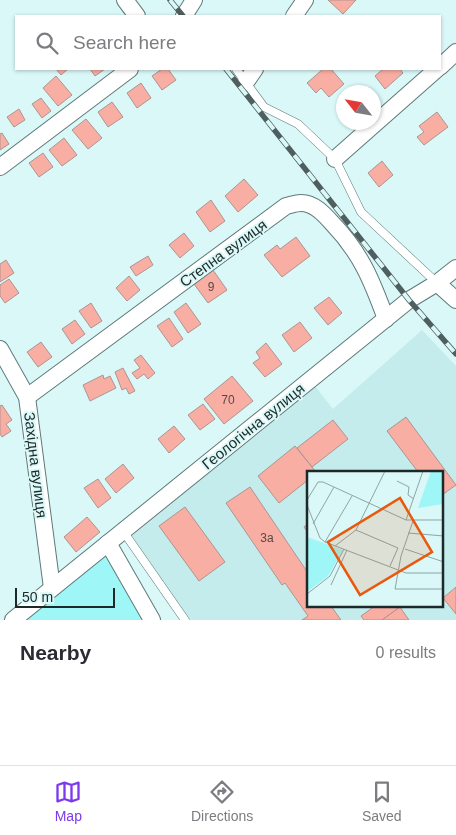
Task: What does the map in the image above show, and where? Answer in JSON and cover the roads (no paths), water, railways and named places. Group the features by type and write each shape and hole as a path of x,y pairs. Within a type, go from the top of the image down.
{"street":[{"path":"125,0 135,15"},
{"path":"295,15 306,0"},
{"path":"441,65 456,52"},
{"path":"0,167 129,70"},
{"path":"335,159 436,70"},
{"name":"Степна вулиця","path":"27,397 286,206 300,202 313,205 350,242 369,274 386,319"},
{"name":"Геологічна вулиця","path":"13,620 409,300 437,283 456,268"},
{"path":"437,283 456,300"},
{"name":"Західна вулиця","path":"0,349 27,397 52,588"},
{"path":"108,543 152,620"}],"lane":[{"path":"246,73 264,107 298,124 335,159 361,212 437,283"},
{"path":"123,531 185,620"}],"railway":[{"path":"170,0 182,15"},
{"path":"227,70 409,300 456,354"}]}
